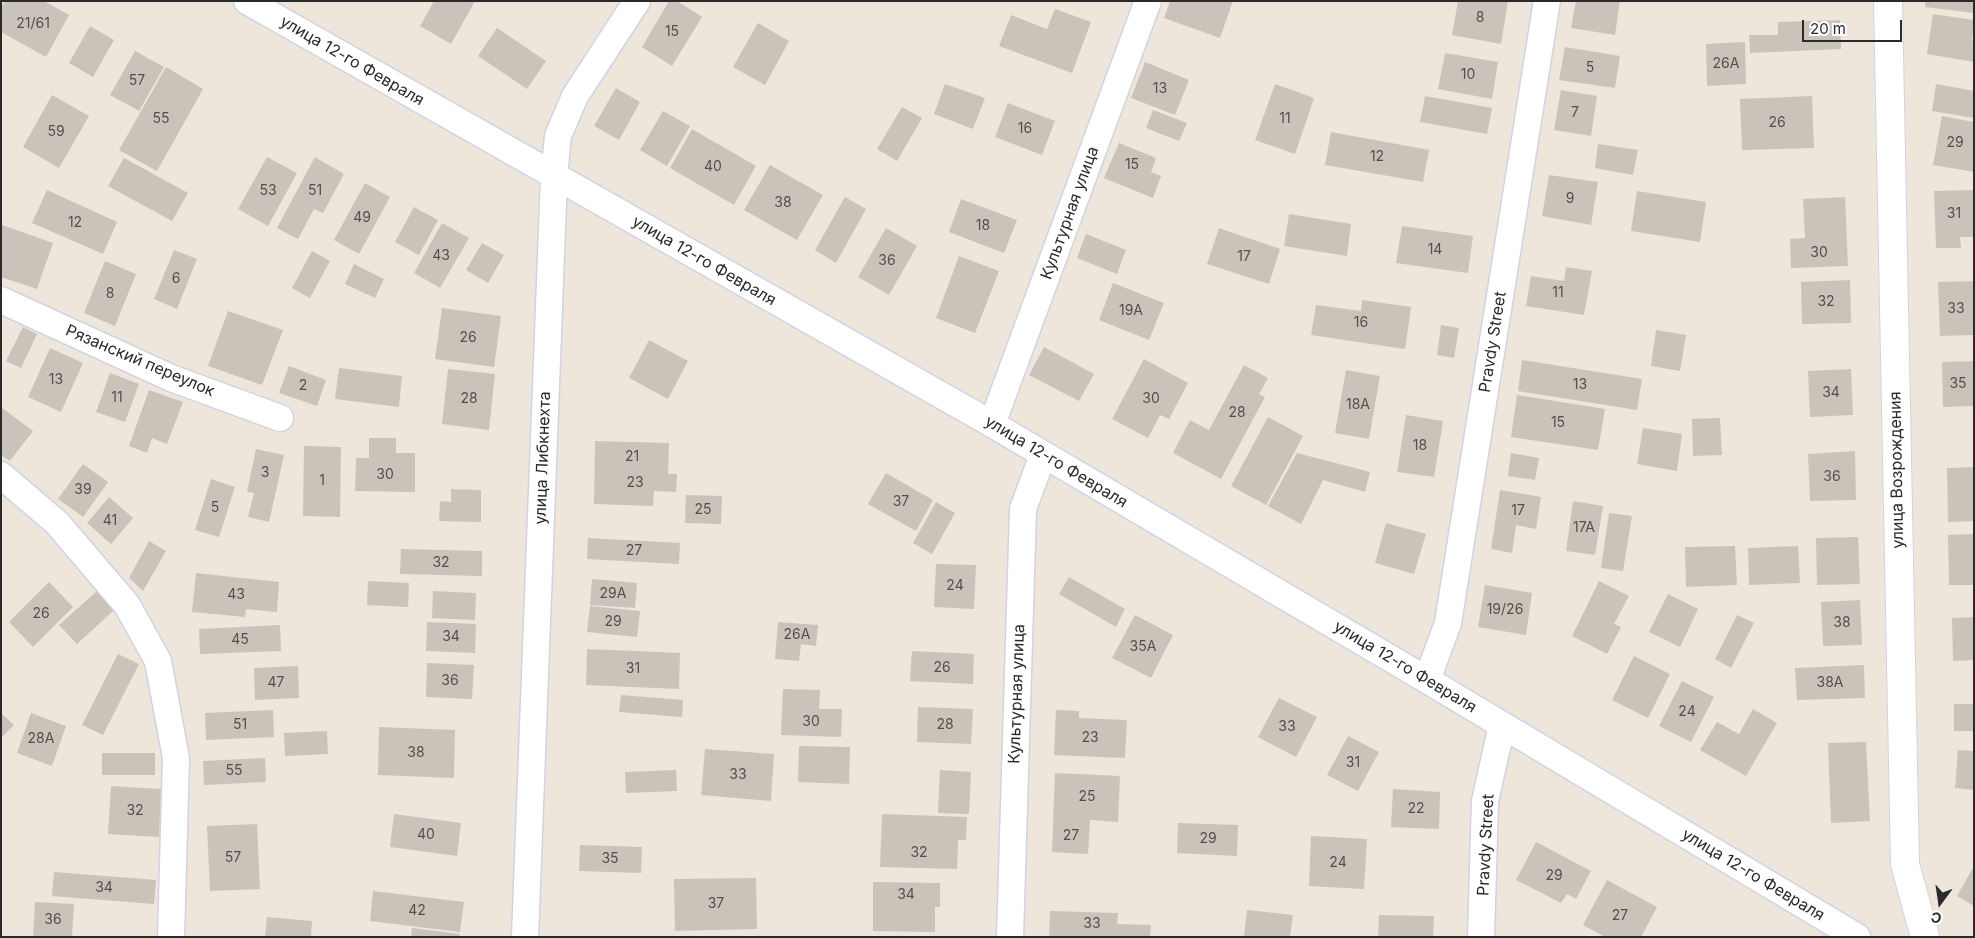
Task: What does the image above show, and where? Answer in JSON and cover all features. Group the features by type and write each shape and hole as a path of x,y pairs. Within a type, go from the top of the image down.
{"street":[{"name":"улица 12-го Февраля","path":"247,1 992,424 1427,680 1857,937"},
{"name":"улица Либкнехта","path":"525,937 554,176 558,136 575,96 637,1"},
{"name":"Культурная улица","path":"992,424 1148,1"},
{"name":"Pravdy Street","path":"1427,680 1448,623 1547,1"},
{"name":"улица Возрождения","path":"1888,1 1904,864 1925,937"},
{"name":"Рязанский переулок","path":"1,300 171,378 280,418"},
{"name":"Культурная улица","path":"1010,937 1023,509 1043,455"},
{"path":"1,475 57,523 127,605 158,661 176,758 171,937"},
{"name":"Pravdy Street","path":"1482,937 1486,801 1502,725"}],"building":[{"path":"5,1 44,1 69,15 46,57 1,32 1,8"},
{"path":"434,1 475,1 451,44 420,26"},
{"path":"669,1 677,1 702,17 672,66 642,47"},
{"path":"1170,1 1233,1 1220,38 1164,18"},
{"path":"1458,1 1508,1 1501,44 1452,35"},
{"path":"1576,1 1620,1 1615,35 1571,28"},
{"path":"1925,1 1974,1 1974,13 1925,7"},
{"path":"1055,9 1091,22 1072,73 999,46 1011,15 1047,29"},
{"path":"1933,14 1974,20 1972,41 1974,41 1974,62 1927,54"},
{"path":"1840,20 1841,49 1750,53 1749,35 1778,35 1778,22"},
{"path":"758,23 789,41 765,85 733,67"},
{"path":"90,26 114,40 93,77 69,63"},
{"path":"497,28 546,61 527,89 478,56"},
{"path":"1745,42 1746,84 1707,86 1706,44"},
{"path":"1565,47 1620,56 1615,88 1559,80"},
{"path":"135,51 164,67 139,111 110,95"},
{"path":"1445,53 1498,62 1492,99 1438,89"},
{"path":"1145,62 1189,80 1175,115 1131,98"},
{"path":"166,67 203,89 157,171 119,150"},
{"path":"945,84 985,98 973,129 934,114"},
{"path":"1275,84 1314,98 1295,154 1255,140"},
{"path":"1936,84 1974,91 1974,118 1932,111"},
{"path":"616,88 640,102 619,140 594,126"},
{"path":"1561,90 1597,96 1591,136 1554,130"},
{"path":"52,95 89,116 59,168 23,147"},
{"path":"1425,96 1492,108 1487,134 1420,122"},
{"path":"1812,96 1814,148 1742,150 1740,99"},
{"path":"1008,103 1055,121 1042,155 995,137"},
{"path":"902,107 922,118 897,161 877,149"},
{"path":"1153,110 1187,123 1179,141 1146,128"},
{"path":"663,111 690,126 667,166 640,150"},
{"path":"1942,116 1974,122 1974,172 1933,165"},
{"path":"692,129 756,166 734,205 670,168"},
{"path":"1331,132 1429,150 1423,182 1325,165"},
{"path":"1119,143 1156,158 1151,172 1161,176 1153,198 1104,178"},
{"path":"1598,144 1638,150 1633,175 1595,168"},
{"path":"267,157 297,173 268,226 238,209"},
{"path":"315,157 344,174 323,213 314,209 298,239 277,228"},
{"path":"124,158 188,193 172,221 108,186"},
{"path":"770,165 823,195 797,240 744,210"},
{"path":"1549,175 1598,182 1591,225 1542,216"},
{"path":"365,183 390,197 359,254 334,240"},
{"path":"47,190 117,222 103,254 32,223"},
{"path":"1974,190 1974,237 1960,237 1961,248 1936,248 1934,191"},
{"path":"1637,191 1706,202 1700,242 1631,231"},
{"path":"845,197 866,209 836,263 815,250"},
{"path":"1845,197 1848,266 1791,268 1790,239 1805,238 1803,199"},
{"path":"961,199 1017,220 1004,253 949,232"},
{"path":"414,207 438,220 419,255 395,242"},
{"path":"1289,214 1351,224 1347,256 1284,246"},
{"path":"442,223 469,238 440,288 414,273"},
{"path":"2,225 53,243 37,289 1,277"},
{"path":"1402,226 1473,236 1468,273 1396,263"},
{"path":"886,228 917,246 889,295 858,277"},
{"path":"1219,228 1280,249 1269,284 1207,264"},
{"path":"1086,234 1126,250 1117,274 1077,258"},
{"path":"482,243 504,255 488,283 466,270"},
{"path":"174,250 197,259 177,309 154,299"},
{"path":"312,251 330,261 310,298 292,288"},
{"path":"959,256 999,271 975,333 936,318"},
{"path":"105,261 136,274 115,326 84,313"},
{"path":"354,264 384,279 375,298 345,284"},
{"path":"1566,267 1592,271 1584,315 1526,306 1531,276 1564,281"},
{"path":"1850,280 1851,323 1802,324 1801,282"},
{"path":"1974,281 1974,335 1940,336 1938,282"},
{"path":"1113,283 1164,303 1149,340 1099,320"},
{"path":"1362,300 1411,307 1405,349 1311,335 1316,305 1361,311"},
{"path":"442,308 501,316 494,367 435,359"},
{"path":"228,311 283,330 262,385 208,366"},
{"path":"1441,325 1459,328 1454,358 1437,355"},
{"path":"23,327 37,334 21,368 6,361"},
{"path":"1656,330 1686,335 1680,371 1651,366"},
{"path":"649,340 688,361 668,399 629,378"},
{"path":"1044,347 1094,374 1079,401 1029,375"},
{"path":"50,348 83,363 61,412 28,397"},
{"path":"1144,359 1188,383 1169,419 1160,415 1148,438 1112,419"},
{"path":"1522,360 1642,379 1637,410 1518,391"},
{"path":"1974,361 1974,406 1943,407 1942,362"},
{"path":"1244,365 1268,378 1259,394 1265,397 1221,479 1173,453 1190,420 1209,430"},
{"path":"289,366 326,380 317,406 279,393"},
{"path":"339,368 402,376 399,407 335,399"},
{"path":"448,369 495,374 489,430 442,424"},
{"path":"1851,369 1853,415 1810,417 1808,371"},
{"path":"1346,370 1380,376 1369,439 1335,433"},
{"path":"110,373 139,384 125,422 96,412"},
{"path":"149,390 183,402 167,444 152,438 147,453 129,446"},
{"path":"1517,395 1605,409 1598,450 1511,437"},
{"path":"1,407 33,431 10,461 1,455"},
{"path":"1406,415 1443,421 1434,477 1397,472"},
{"path":"1268,417 1303,436 1266,505 1231,486"},
{"path":"1720,418 1722,455 1693,456 1692,419"},
{"path":"1643,428 1682,434 1677,471 1637,464"},
{"path":"369,438 396,438 396,453 415,453 415,492 355,491 356,458 369,458"},
{"path":"595,441 669,443 668,474 677,474 676,492 654,491 653,506 594,504"},
{"path":"304,446 341,447 340,517 303,516"},
{"path":"256,449 284,455 269,522 248,517 254,493 247,492"},
{"path":"1855,451 1856,500 1810,501 1808,454"},
{"path":"1297,453 1370,472 1365,492 1323,480 1301,524 1268,506"},
{"path":"1511,453 1539,458 1535,480 1508,476"},
{"path":"83,464 108,482 83,517 58,499"},
{"path":"1974,467 1974,521 1948,522 1947,468"},
{"path":"886,473 933,500 916,531 868,504"},
{"path":"211,479 235,487 219,537 195,530"},
{"path":"451,489 481,490 481,522 439,521 440,501 451,502"},
{"path":"1500,490 1541,497 1536,529 1516,525 1512,553 1491,549"},
{"path":"686,495 722,496 721,524 685,523"},
{"path":"109,497 133,518 111,544 87,523"},
{"path":"1573,501 1603,506 1595,555 1566,551"},
{"path":"936,502 955,513 932,554 913,543"},
{"path":"1609,513 1632,516 1623,571 1601,568"},
{"path":"1386,523 1426,534 1414,574 1375,563"},
{"path":"1974,534 1974,585 1949,585 1948,535"},
{"path":"1858,537 1860,584 1817,585 1816,538"},
{"path":"588,538 680,543 679,564 587,559"},
{"path":"149,541 166,551 143,591 129,578"},
{"path":"1735,546 1737,585 1686,587 1685,547"},
{"path":"1798,546 1800,583 1749,585 1748,548"},
{"path":"401,549 482,551 482,576 400,574"},
{"path":"936,564 976,565 974,609 934,607"},
{"path":"196,573 279,582 277,612 246,609 245,617 192,612"},
{"path":"1069,577 1125,609 1116,627 1059,594"},
{"path":"592,579 637,583 635,608 590,605"},
{"path":"368,581 409,583 408,607 367,605"},
{"path":"1599,581 1629,596 1614,624 1621,627 1607,654 1572,636"},
{"path":"49,582 73,607 33,647 9,622"},
{"path":"1485,585 1532,593 1526,635 1478,627"},
{"path":"97,591 114,610 77,644 59,625"},
{"path":"433,591 476,593 475,620 432,618"},
{"path":"1668,594 1698,609 1680,647 1649,632"},
{"path":"1860,600 1862,645 1823,646 1821,602"},
{"path":"590,606 640,611 637,637 587,632"},
{"path":"1135,615 1173,635 1151,678 1112,658"},
{"path":"1737,615 1754,623 1731,668 1715,659"},
{"path":"1974,617 1974,660 1953,661 1952,618"},
{"path":"427,622 476,624 475,653 426,651"},
{"path":"778,622 818,625 816,646 801,644 799,661 775,659"},
{"path":"280,625 281,651 200,654 199,629"},
{"path":"587,649 680,653 679,689 586,685"},
{"path":"912,651 974,654 973,684 910,681"},
{"path":"118,654 139,664 103,735 82,725"},
{"path":"1634,656 1670,674 1648,718 1612,700"},
{"path":"427,663 474,665 472,699 426,697"},
{"path":"1864,665 1865,698 1797,700 1795,668"},
{"path":"298,666 299,698 255,700 254,668"},
{"path":"1682,681 1714,697 1691,742 1659,726"},
{"path":"783,689 820,690 819,709 842,709 841,737 781,735"},
{"path":"621,695 683,700 682,717 619,712"},
{"path":"1279,698 1317,717 1296,757 1258,737"},
{"path":"1954,704 1974,704 1974,731 1954,731"},
{"path":"918,707 973,709 971,744 917,742"},
{"path":"1753,709 1777,723 1746,776 1700,750 1717,722 1739,734"},
{"path":"273,710 274,737 206,740 205,713"},
{"path":"1056,710 1079,711 1079,718 1127,720 1125,758 1054,755"},
{"path":"1,713 14,725 1,738"},
{"path":"31,713 66,726 52,766 17,753"},
{"path":"379,727 455,730 454,778 378,775"},
{"path":"327,731 328,754 285,756 284,733"},
{"path":"1348,736 1379,752 1358,791 1327,775"},
{"path":"1866,742 1870,821 1831,823 1828,743"},
{"path":"799,746 850,747 849,784 798,782"},
{"path":"705,749 774,754 771,801 701,795"},
{"path":"1958,750 1974,751 1974,790 1955,788"},
{"path":"102,753 155,753 155,775 102,775"},
{"path":"265,758 266,782 204,785 203,761"},
{"path":"676,770 677,791 626,793 625,772"},
{"path":"940,770 971,772 969,814 938,813"},
{"path":"1055,773 1120,776 1118,822 1090,820 1088,854 1052,852"},
{"path":"111,786 161,789 159,837 108,834"},
{"path":"1393,789 1440,792 1439,829 1391,827"},
{"path":"394,814 461,823 457,856 390,847"},
{"path":"882,814 967,817 966,840 958,840 957,869 880,867"},
{"path":"1178,823 1238,825 1237,856 1177,853"},
{"path":"257,824 260,889 210,891 207,826"},
{"path":"1311,836 1367,839 1364,889 1309,886"},
{"path":"1536,842 1591,871 1576,899 1567,894 1561,903 1516,880"},
{"path":"580,845 642,847 641,873 579,871"},
{"path":"1974,866 1974,906 1957,896"},
{"path":"54,872 156,880 154,904 52,896"},
{"path":"756,878 757,929 675,931 674,879"},
{"path":"1607,880 1657,907 1641,937 1605,937 1583,925"},
{"path":"873,882 940,883 940,907 935,907 935,932 873,931"},
{"path":"373,891 464,902 460,932 370,921"},
{"path":"35,902 74,904 72,937 33,937"},
{"path":"1247,910 1293,915 1290,937 1244,937"},
{"path":"1050,911 1118,913 1117,924 1151,925 1150,937 1049,937"},
{"path":"1379,915 1434,916 1433,937 1378,937"},
{"path":"267,917 312,921 311,937 265,937"},
{"path":"412,928 460,934 460,937 411,937"}]}
